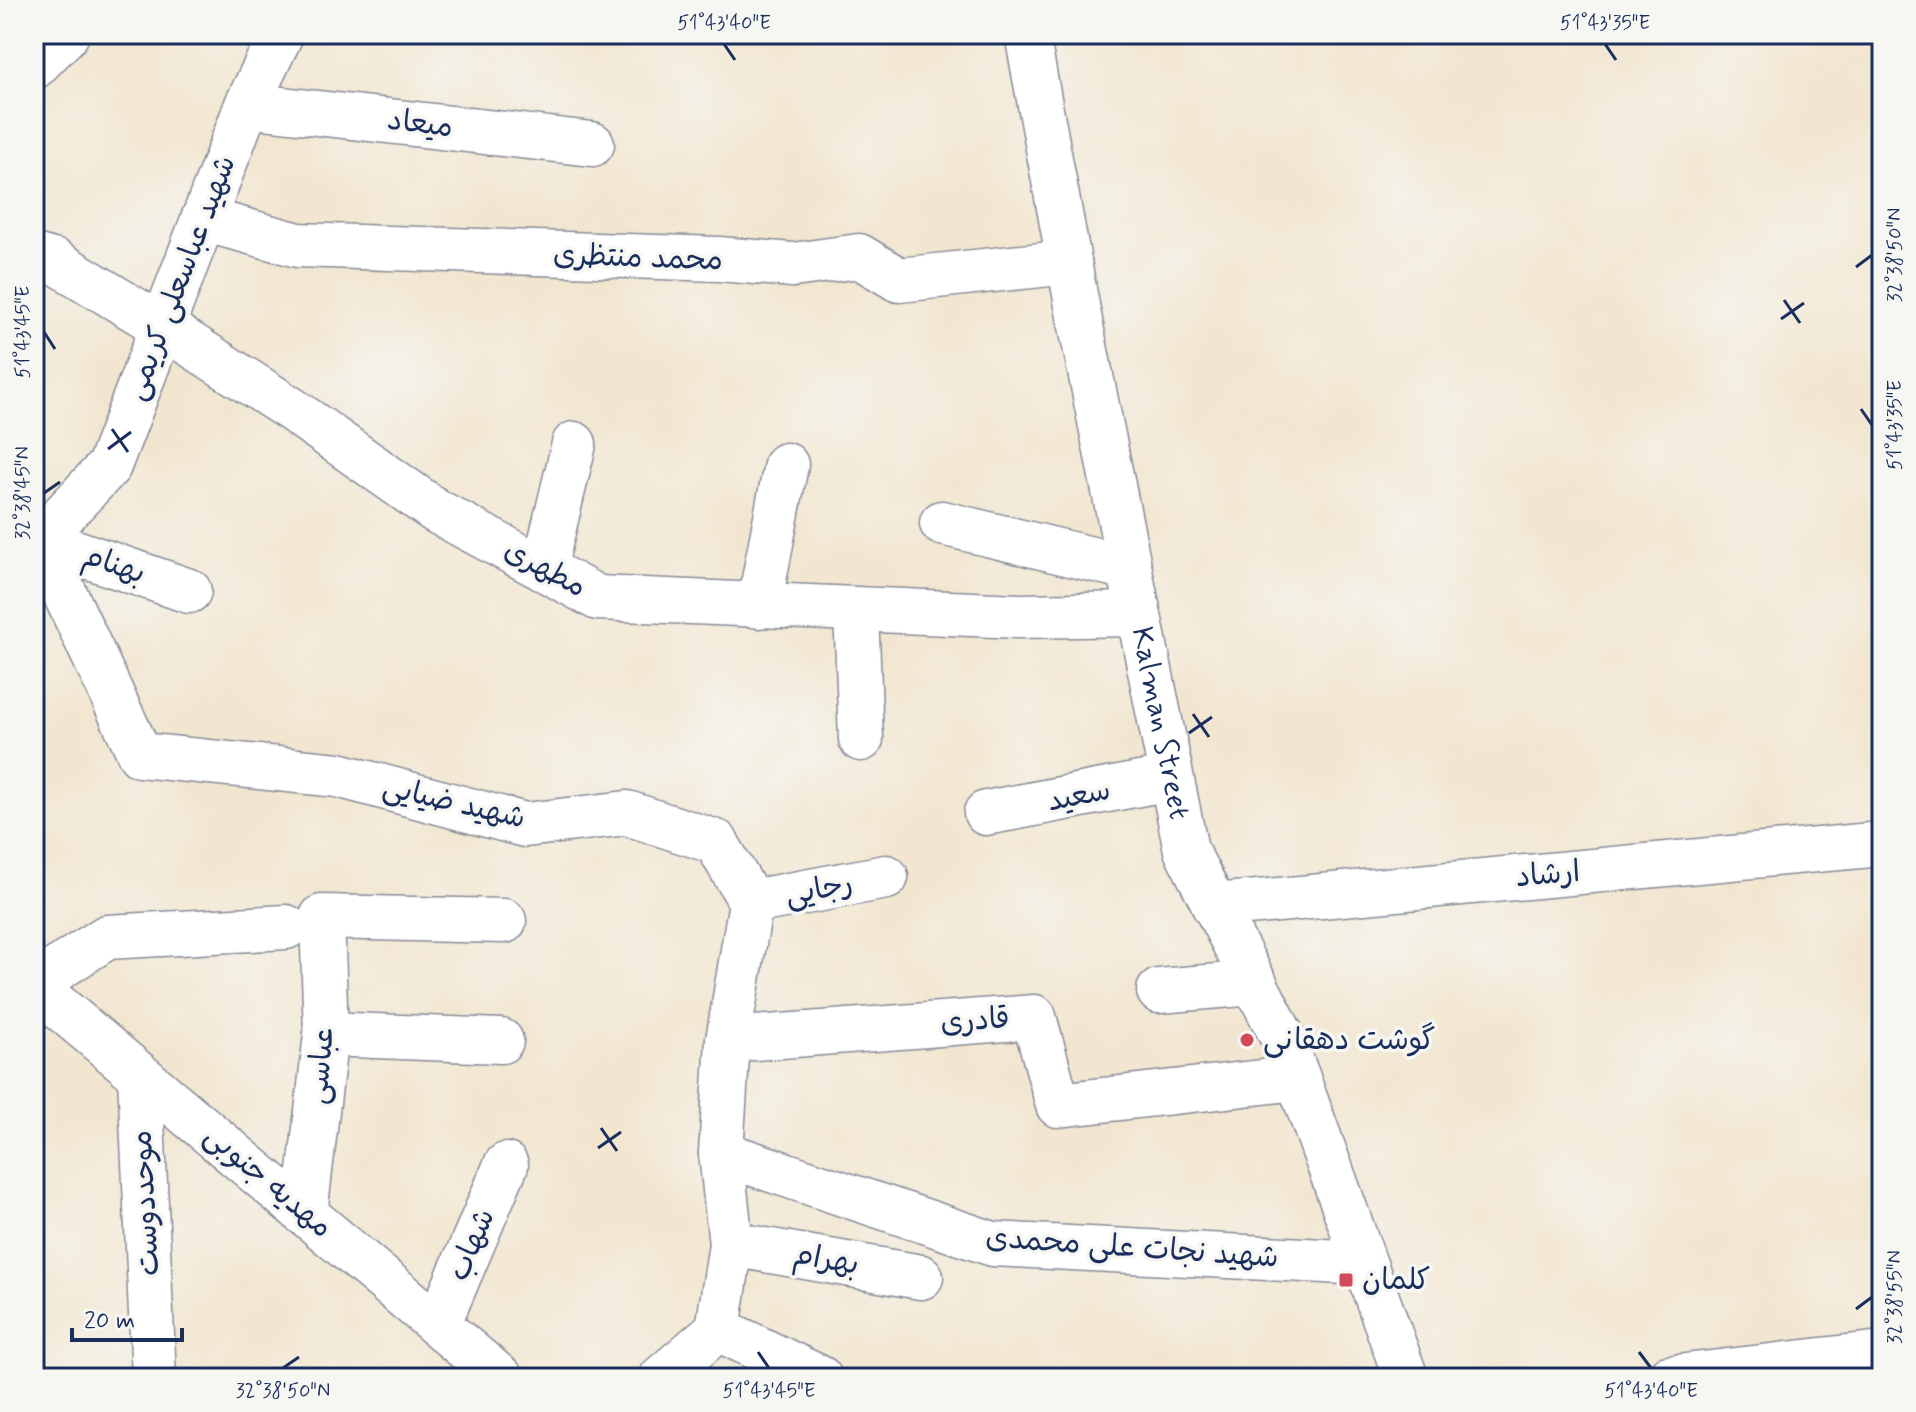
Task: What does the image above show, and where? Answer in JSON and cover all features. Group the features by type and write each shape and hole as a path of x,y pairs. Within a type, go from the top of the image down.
{"street":[{"path":"34,67 67,34"},
{"name":"شهید عباسعلی کریمی","path":"37,543 109,466 165,328 247,105 281,34"},
{"name":"Kalman Street","path":"1027,34 1186,850 1284,1040 1406,1378"},
{"name":"میعاد","path":"247,105 592,144"},
{"name":"محمد منتظری","path":"203,219 298,245 719,259 793,265 859,256 899,280 1069,262"},
{"name":"مطهری","path":"34,256 56,262 165,328 294,411 436,511 598,598 1019,616 1138,614"},
{"path":"544,569 574,444"},
{"path":"759,606 786,465"},
{"path":"942,523 1129,568"},
{"name":"بهنام","path":"37,543 189,591"},
{"name":"شهید ضیایی","path":"37,543 140,755 338,775 525,825 627,813 716,842 751,902"},
{"path":"856,610 861,739"},
{"name":"سعید","path":"986,813 1171,778"},
{"name":"ارشاد","path":"1214,906 1882,844"},
{"name":"رجایی","path":"751,902 886,877"},
{"path":"661,1378 718,1329 731,1244 721,1153 728,1040 751,902"},
{"path":"34,985 107,937 304,922 504,921"},
{"name":"عباسی","path":"304,922 326,1034 305,1214"},
{"path":"1159,991 1255,983"},
{"name":"مهدیه جنوبی","path":"34,985 501,1378"},
{"name":"قادری","path":"728,1040 1034,1017 1058,1105 1298,1078"},
{"path":"326,1034 501,1041"},
{"name":"موحددوست","path":"140,1076 154,1378"},
{"name":"شهید نجات علی محمدی","path":"721,1153 993,1244 1364,1263"},
{"name":"شهاب","path":"438,1325 506,1165"},
{"name":"بهرام","path":"731,1244 921,1277"},
{"path":"718,1329 820,1378"},
{"path":"1668,1378 1882,1353"}],"place":[{"name":"گوشت دهقانی","path":"1247,1040"},
{"name":"کلمان","path":"1346,1280"}]}
